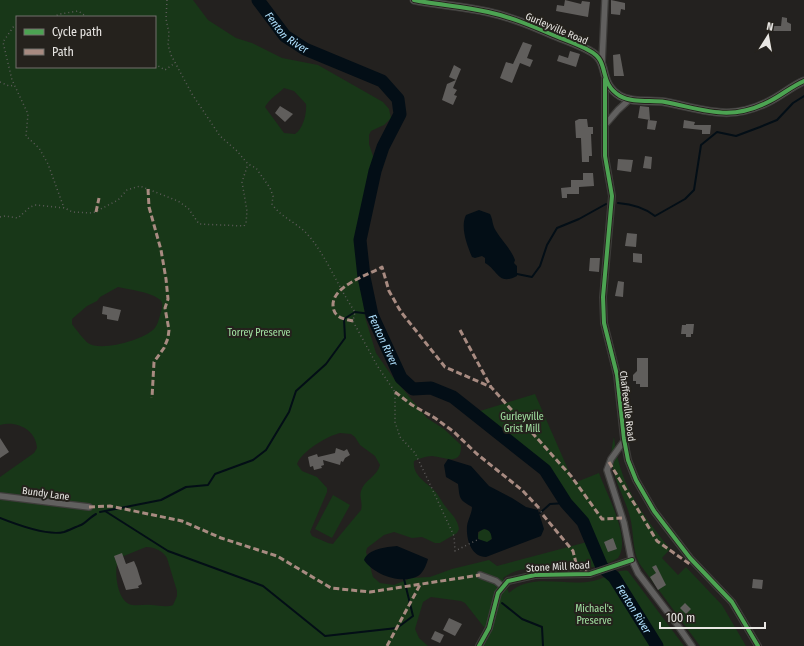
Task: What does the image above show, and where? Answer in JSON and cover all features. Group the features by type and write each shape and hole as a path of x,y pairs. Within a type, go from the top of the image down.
{"street":[{"name":"Gurleyville Road","path":"414,0 489,12 529,24 590,51 602,62"},
{"path":"605,0 602,62 604,79 615,92 630,99 665,102 711,112 745,112 770,101 804,81"},
{"name":"Chaffeeville Road","path":"604,79 605,156 612,196 603,297 604,323 617,375 624,441 628,460 636,480 654,511 690,558 732,602 758,646"},
{"path":"605,125 630,99"},
{"path":"624,441 610,459 607,470 624,523 632,560 638,573 692,646"},
{"name":"Bundy Lane","path":"0,496 89,508"},
{"name":"Stone Mill Road","path":"502,586 508,581 535,575 590,574 632,560"},
{"path":"479,646 489,628 495,601 502,586 496,581 480,576"}],"path":[{"path":"167,0 166,19 169,33 168,45 175,63 192,94 220,136 237,151 248,164 256,168 270,188 273,196 272,204 278,212 294,221 308,235 330,265 344,296 355,312 353,321 355,325 378,367 395,392 395,422 400,437 415,453 454,536 455,551 479,540"},
{"path":"57,16 78,11 86,16"},
{"path":"16,26 14,26 3,42 15,85 28,114 26,136 39,148 48,164 65,208"},
{"path":"156,65 165,70 175,63"},
{"path":"0,82 10,86 15,85"},
{"path":"0,217 6,216 18,218 30,207 36,205 65,208 72,212 93,213 118,200 127,190 140,186 178,201 188,208 199,224 244,226 246,223 247,212 242,182 248,164"},
{"path":"539,508 543,515"}],"green space":[{"path":"0,0 193,0 208,20 236,38 252,43 282,58 318,65 383,102 389,109 391,118 384,125 371,131 369,135 369,144 375,162 355,234 365,317 376,353 392,376 427,418 444,429 461,445 461,452 456,458 447,459 428,456 414,461 417,474 434,490 456,519 459,529 457,533 440,543 435,543 422,537 412,538 394,532 384,535 367,548 366,552 373,577 380,583 394,585 411,578 430,577 452,569 489,560 497,566 587,542 577,509 560,487 536,468 507,439 467,415 535,394 574,483 599,473 620,528 622,540 621,550 618,558 604,565 574,569 528,569 515,572 503,578 509,593 527,583 549,581 593,581 615,572 624,570 628,571 684,646 480,646 487,631 465,603 461,601 431,597 423,602 415,629 419,638 428,646 0,646 0,477 34,453 37,448 36,442 29,431 19,425 0,425","holes":["284,88 294,91 306,104 304,120 298,132 295,134 284,133 265,107 271,99","118,287 144,292 161,300 161,312 156,326 149,333 122,344 102,346 88,343 72,324 72,319 87,306","340,433 351,434 360,445 375,456 380,465 376,473 363,487 361,493 361,510 333,544 312,536 310,532 327,492 327,488 317,477 302,471 297,464 309,449 328,437","146,547 161,551 167,558 177,591 177,596 173,605 134,605 125,601 119,590 116,576 119,558"]},
{"path":"614,437 617,454 626,484 641,510 670,549 662,558 678,575 686,567 722,605 746,646 700,646 639,563 635,552 627,506 613,469 612,449"},
{"path":"333,495 350,505 332,538 315,529"},
{"path":"485,529 490,531 492,536 490,541 485,543 480,541 478,536 480,531"}],"shaded area":[{"path":"479,210 490,214 498,235 509,249 515,260 514,263 517,266 517,276 511,279 502,278 485,263 485,258 482,256 475,258 472,257 465,236 464,220 466,215"},
{"path":"448,459 471,466 489,486 526,507 538,510 544,529 541,536 486,557 477,554 470,546 467,536 467,526 472,507 460,498 458,484 446,477 444,465","holes":["484,529 490,532 492,539 487,542 478,539 478,532"]},
{"path":"397,546 428,559 421,574 409,579 394,578 374,570 364,560 369,553 373,551"}],"building":[{"path":"565,0 581,4 582,1 590,2 588,17 556,11 557,5 564,6"},
{"path":"611,0 625,3 625,10 621,9 620,15 611,14"},
{"path":"782,17 787,18 787,22 791,24 791,31 770,31 770,26 781,26"},
{"path":"523,42 532,45 527,58 533,60 530,67 520,63 512,83 500,78 506,62 513,64"},
{"path":"570,51 580,54 576,67 557,61 559,55 568,58"},
{"path":"620,54 624,76 614,76 613,55"},
{"path":"454,65 461,69 453,88 457,90 454,95 457,96 453,105 442,100 447,84 456,80 449,77"},
{"path":"280,106 293,114 285,122 275,113"},
{"path":"640,106 649,107 650,120 638,118"},
{"path":"579,119 587,119 588,127 593,127 593,134 591,134 592,156 589,156 589,162 582,162 581,138 576,138 575,121"},
{"path":"648,120 657,121 655,130 647,129"},
{"path":"684,120 695,122 694,125 711,125 710,134 702,134 702,130 683,128"},
{"path":"645,156 652,157 651,169 643,168"},
{"path":"618,159 633,160 631,172 617,170"},
{"path":"583,173 593,173 594,186 579,187 579,194 567,194 567,198 562,198 561,188 571,187 571,180 583,180"},
{"path":"627,233 637,234 636,247 625,246"},
{"path":"633,253 642,254 642,263 633,262"},
{"path":"590,258 600,258 599,272 589,271"},
{"path":"618,281 624,282 623,297 615,296"},
{"path":"103,306 121,310 118,321 107,319 107,315 102,314"},
{"path":"694,324 693,334 691,334 691,337 686,337 686,334 681,334 682,325"},
{"path":"637,358 648,358 648,387 640,387 640,384 636,384 636,381 633,381 633,375 637,371"},
{"path":"0,438 9,452 0,458"},
{"path":"336,448 344,451 347,449 350,455 345,458 343,462 341,461 340,465 323,460 324,465 321,466 322,468 314,470 313,466 310,467 308,457 317,454 318,457 335,453"},
{"path":"613,538 617,549 608,552 604,542"},
{"path":"122,553 126,564 134,561 142,584 138,586 139,588 126,590 114,556"},
{"path":"656,565 666,585 658,590 650,577 656,573 652,567"},
{"path":"753,579 763,580 762,589 752,588"},
{"path":"685,603 691,609 686,614 680,608"},
{"path":"449,618 462,624 455,636 443,630"},
{"path":"435,631 444,635 440,643 431,639"}],"waterway":[{"name":"Fenton River","path":"258,0 285,36 305,49 382,81 398,99 400,114 383,147 375,171 360,240 364,277 372,315 401,378 413,389 431,388 453,397 545,470 566,503 583,522 602,567 614,577 657,646"},
{"path":"618,203 638,207 655,216 685,199 694,190 701,145 717,132 736,136 777,120 793,103 804,96"},
{"path":"517,274 532,277 540,266 547,245 557,228 579,219 606,204"},
{"path":"100,512 161,500 186,487 208,485 215,474 253,460 266,450 289,412 296,391 326,364 345,338 344,319 355,312 371,314 385,344"},
{"path":"540,513 550,504 566,503"},
{"path":"105,511 168,551 263,586 325,636 397,628 413,616 404,579"},
{"path":"0,518 32,529 57,533 64,532 81,525 96,514"},
{"path":"502,603 522,619 542,627 543,646"}],"marked path":[{"path":"148,189 149,207 161,250 166,279 168,299 165,308 169,330 164,348 154,362 152,398"},
{"path":"96,212 99,198"},
{"path":"353,321 346,320 335,313 333,306 334,299 338,293 351,282 382,267 389,291 401,312 445,367 491,387 571,476 602,519 622,518"},
{"path":"460,330 491,387"},
{"path":"395,392 412,405 435,418 454,432 477,454 522,490 539,508"},
{"path":"609,462 657,541 691,565"},
{"path":"89,507 110,506 182,521 221,538 277,556 331,588 370,592 480,575"},
{"path":"543,515 573,551 577,567 587,572"},
{"path":"387,646 421,583"}],"cycle path":[{"path":"414,0 469,8 497,14 581,46 590,51 600,61 603,66 606,79 613,90 620,96 630,100 665,102 706,111 730,113 756,107 774,99 795,85 804,81"},
{"path":"605,79 605,156 612,196 603,297 604,323 617,375 624,439 628,460 636,480 654,511 690,558 732,602 758,646"},
{"path":"479,646 489,628 498,593 508,581 535,575 590,574 632,560"}],"park label":[{"name":"Torrey Preserve","path":"259,332"},
{"name":"Gurleyville Grist Mill","path":"522,422"},
{"name":"Michael's Preserve","path":"594,614"}]}
